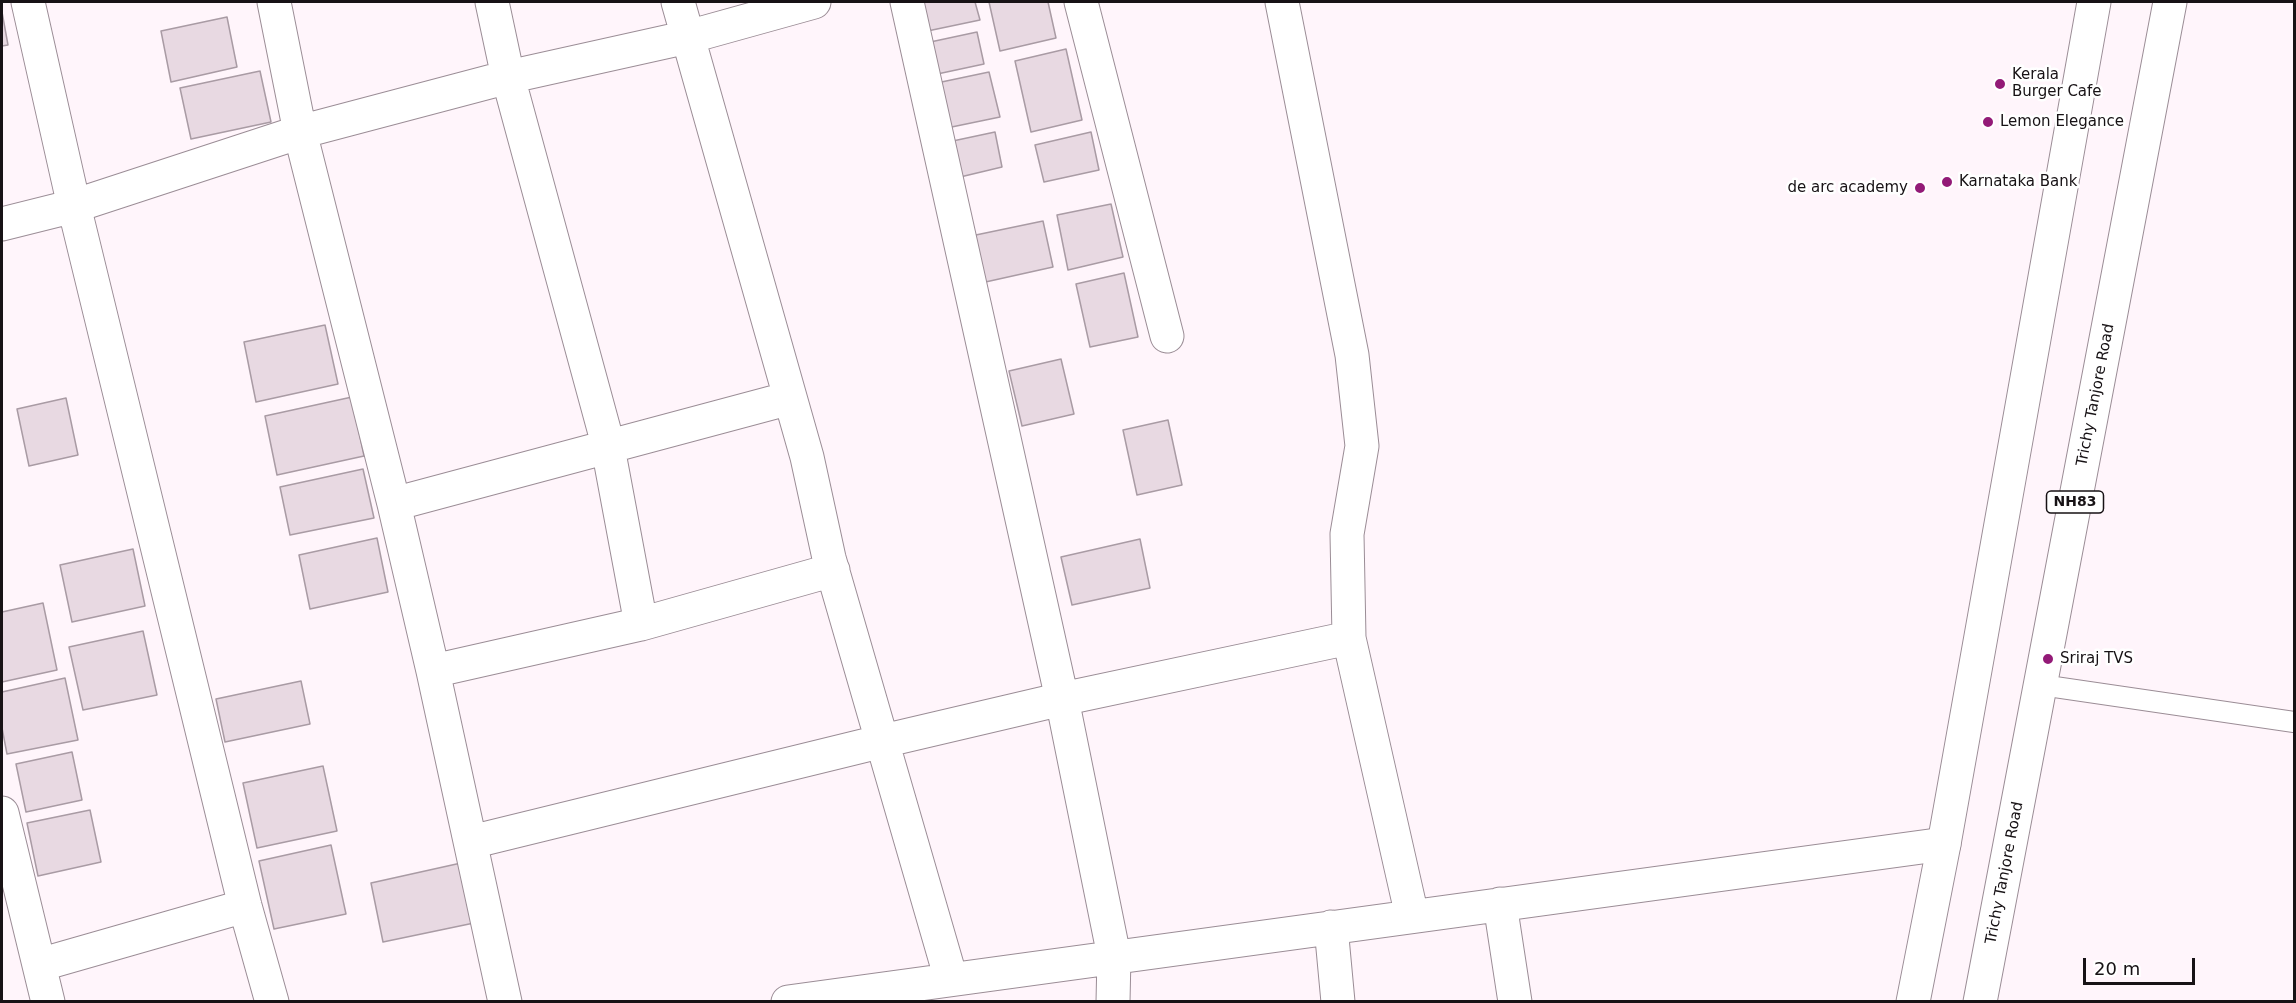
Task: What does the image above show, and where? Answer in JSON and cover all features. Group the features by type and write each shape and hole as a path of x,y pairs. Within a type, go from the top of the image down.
{"main road":[{"path":"28,2 74,206 245,906 272,1002"},
{"path":"274,2 300,132 394,504 506,1002"},
{"path":"492,2 508,77 608,446 641,624"},
{"path":"678,2 790,398 833,570 951,979"},
{"path":"2,224 74,206 300,132 508,77 688,37 814,2"},
{"path":"907,2 1062,699 1114,956 1113,1002"},
{"path":"1081,2 1167,336"},
{"path":"1282,2 1352,355 1362,446 1347,534 1349,638 1412,916"},
{"path":"1914,1002 2094,2"},
{"name":"Trichy Tanjore Road","path":"1980,1002 2170,2"},
{"path":"394,504 790,398"},
{"path":"433,671 641,624 833,570"},
{"path":"471,842 1062,699 1349,638"},
{"path":"2,813 48,1002"},
{"path":"788,1002 1944,844"},
{"path":"1500,904 1515,1002"},
{"path":"39,965 245,906"},
{"path":"1331,927 1338,1002"}],"lane":[{"path":"2041,685 2295,722"}],"building":[{"path":"911,2 975,2 980,20 918,33"},
{"path":"989,2 1048,2 1056,38 1000,51"},
{"path":"2,12 8,45 2,46"},
{"path":"227,17 237,67 171,82 161,31"},
{"path":"977,32 984,64 928,76 921,44"},
{"path":"1066,49 1082,120 1031,132 1015,61"},
{"path":"260,71 271,122 191,139 180,88"},
{"path":"989,72 1000,117 942,129 932,84"},
{"path":"995,132 1002,167 956,178 948,142"},
{"path":"1091,132 1099,170 1044,182 1035,145"},
{"path":"1111,204 1123,257 1068,270 1057,215"},
{"path":"1043,221 1053,267 981,283 971,236"},
{"path":"1124,273 1138,337 1090,347 1076,284"},
{"path":"325,325 338,384 256,402 244,342"},
{"path":"1061,359 1074,414 1022,426 1009,371"},
{"path":"352,397 364,456 277,475 265,416"},
{"path":"66,398 78,455 29,466 17,409"},
{"path":"1168,420 1182,485 1137,495 1123,430"},
{"path":"363,469 374,518 290,535 280,487"},
{"path":"377,538 388,592 310,609 299,555"},
{"path":"1140,539 1150,588 1072,605 1061,557"},
{"path":"133,549 145,606 72,622 60,565"},
{"path":"43,603 57,670 2,682 2,612"},
{"path":"143,631 157,695 83,710 69,647"},
{"path":"65,678 78,740 7,754 2,728 2,692"},
{"path":"301,681 310,724 225,742 216,699"},
{"path":"72,752 82,800 26,812 16,764"},
{"path":"323,766 337,831 257,848 243,783"},
{"path":"90,810 101,862 38,876 27,823"},
{"path":"331,845 346,914 274,929 259,861"},
{"path":"461,863 474,923 383,942 371,883"}],"place":[{"name":"Kerala Burger Cafe","path":"2000,84"},
{"name":"Lemon Elegance","path":"1988,122"},
{"name":"Karnataka Bank","path":"1947,182"},
{"name":"de arc academy","path":"1920,188"},
{"name":"Sriraj TVS","path":"2048,659"}]}
